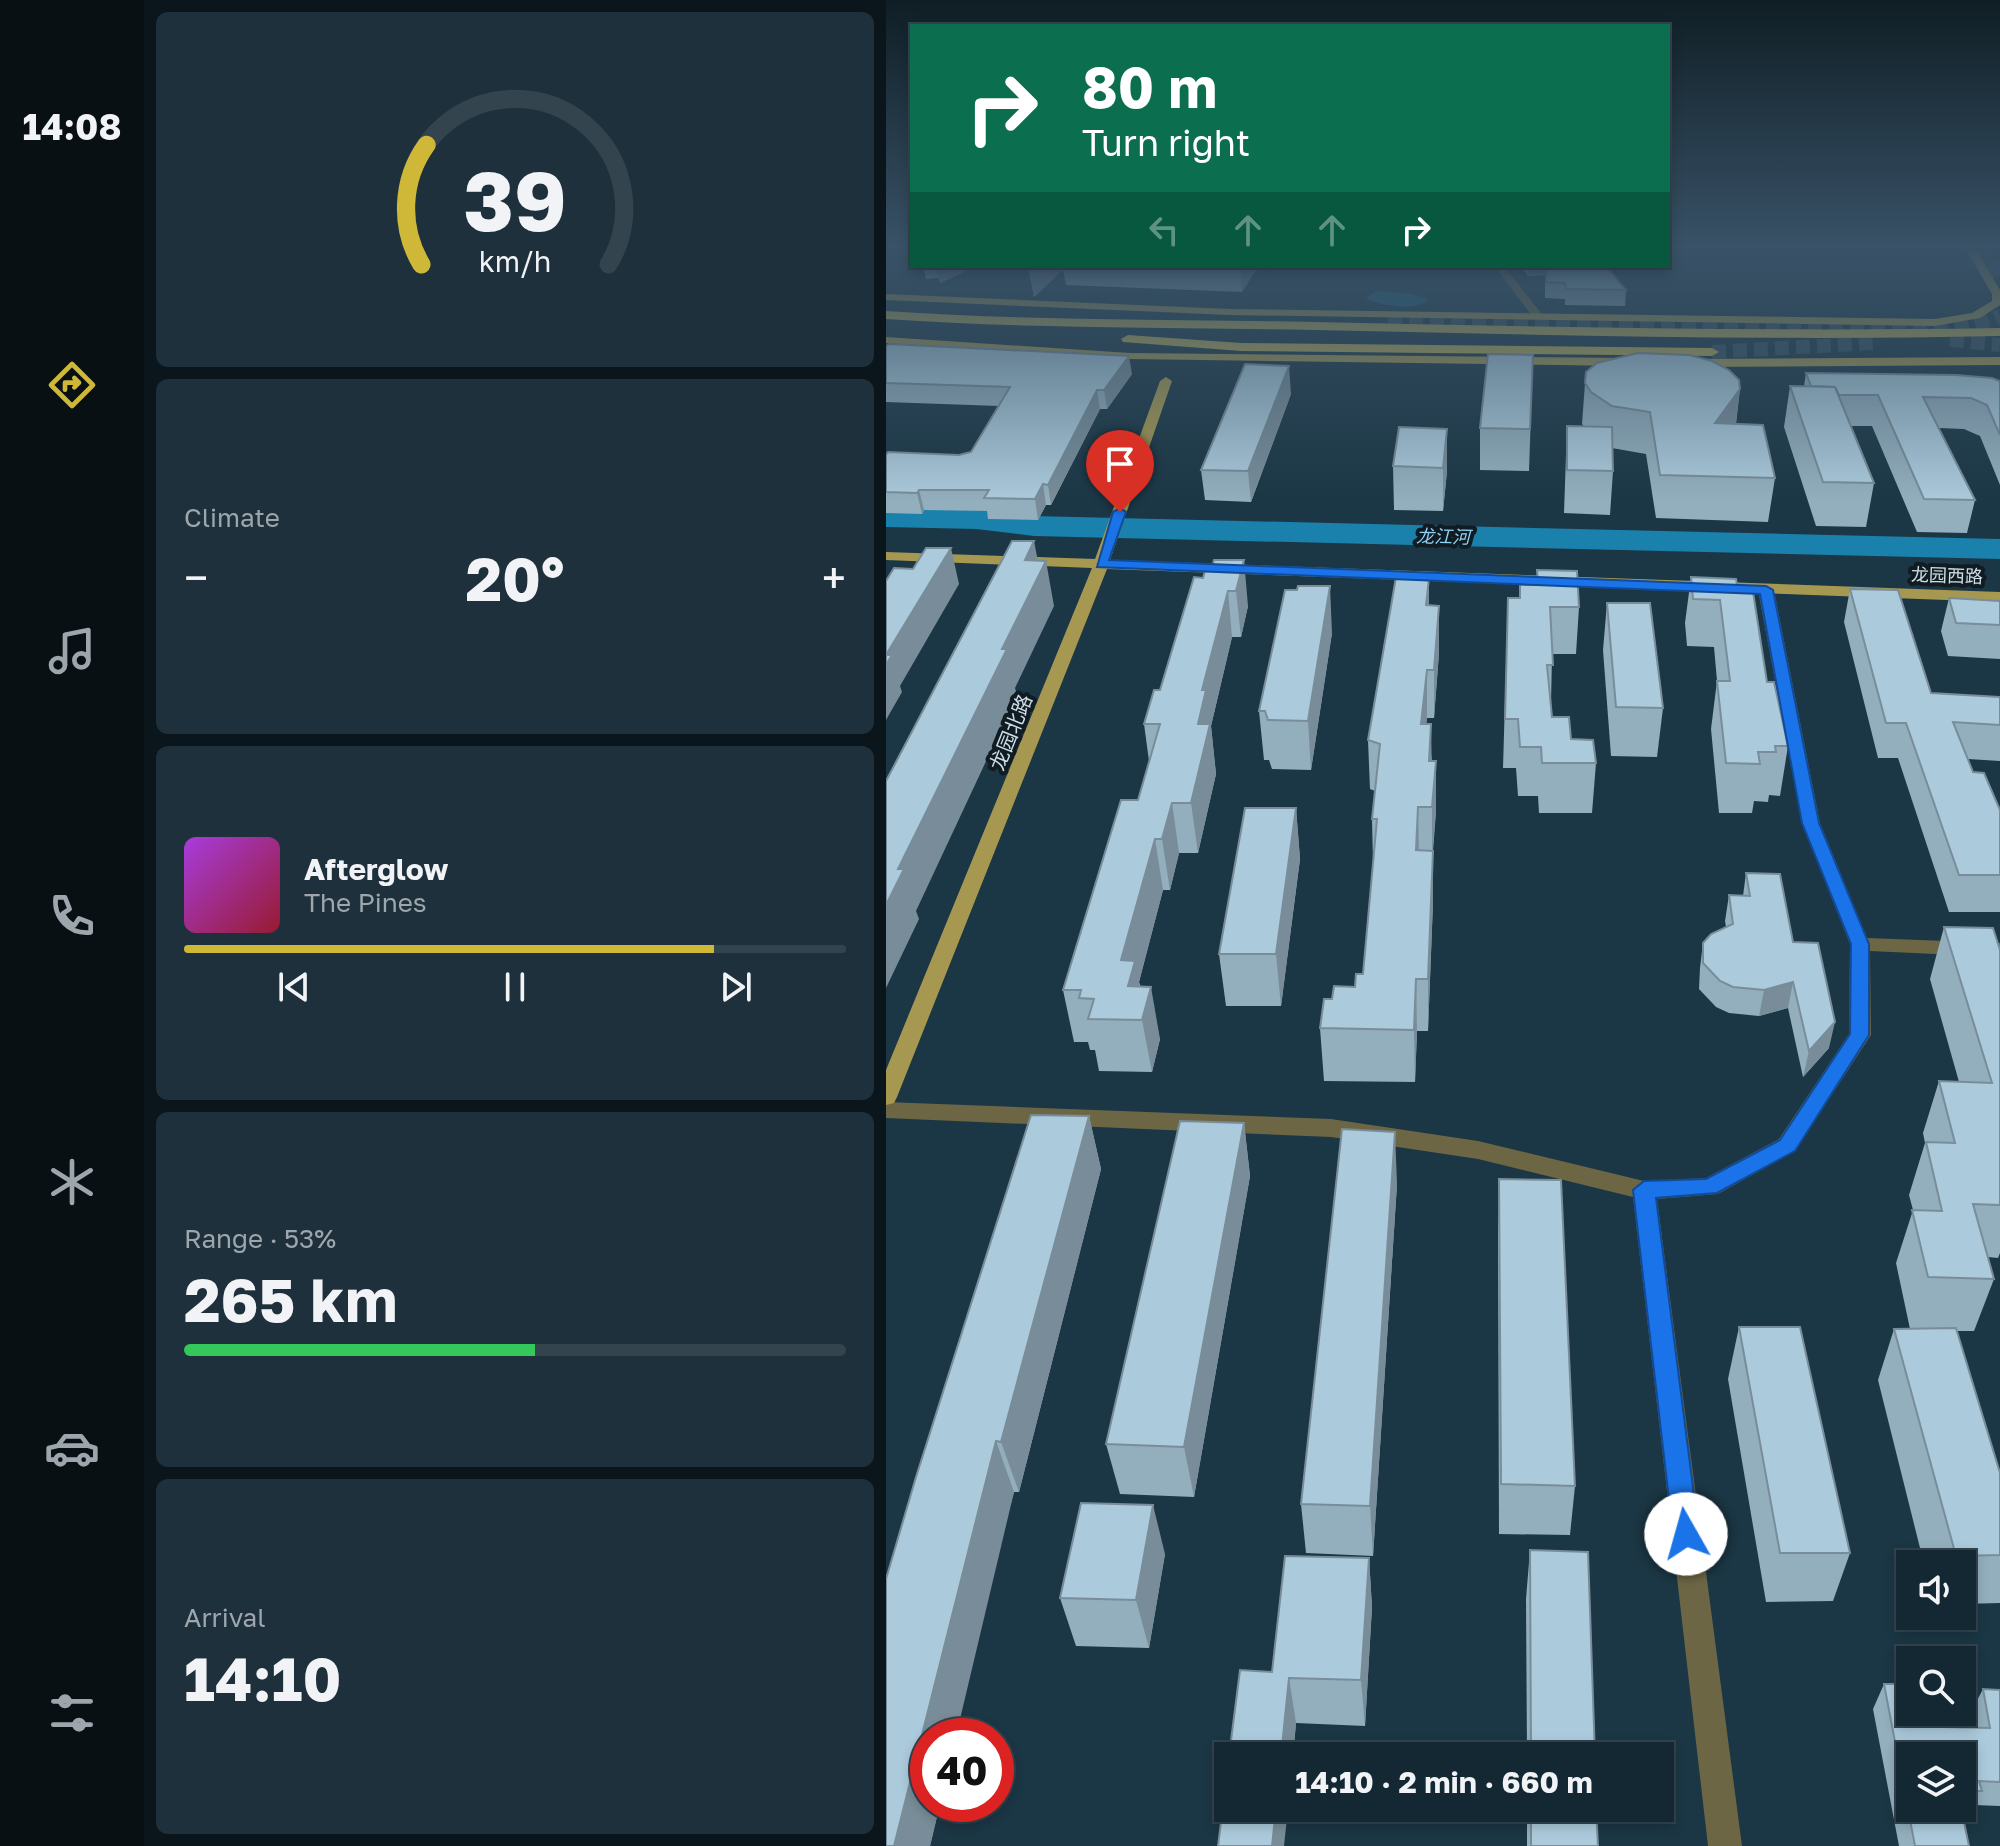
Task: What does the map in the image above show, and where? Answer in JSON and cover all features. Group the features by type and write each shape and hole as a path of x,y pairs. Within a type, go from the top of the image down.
{"highway":[{"path":"912,330 1241,347 1712,352"},
{"path":"1522,330 1797,336 2000,348"},
{"path":"1128,339 1858,340 1951,331 2000,332"}],"main road":[{"path":"1940,330 1951,331"},
{"path":"886,340 1130,356 1681,363 2000,361"},
{"path":"1130,356 1177,376 1218,362 1265,358"},
{"path":"1892,362 1975,376"},
{"name":"龙园北路","path":"886,1097 1177,376"},
{"name":"龙园西路","path":"886,556 2000,597"}],"street":[{"path":"886,1110 1331,1128 1478,1150 1644,1190 1710,1187 1787,1145 1860,1035 1860,944 1811,823 1766,590"},
{"path":"1860,944 2000,950"},
{"path":"1644,1190 1725,1846"}],"building":[{"path":"886,346 1129,356 1104,390 1097,390 1048,485 1043,484 1035,499 984,498 989,490 886,492 886,455 888,452 959,455 971,452 1010,387 886,383"},
{"path":"1638,353 1689,355 1712,361 1729,370 1739,380 1740,389 1715,423 1763,425 1775,478 1660,475 1650,412 1612,406 1591,392 1585,383 1586,372 1597,363"},
{"path":"1488,354 1533,355 1530,429 1480,428"},
{"path":"1245,364 1289,366 1248,471 1201,470"},
{"path":"1806,373 1956,375 2000,381 2000,435 1987,405 1971,398 1923,397 1975,500 1924,499 1878,395 1839,395 1835,387 1811,386"},
{"path":"1790,386 1835,387 1874,483 1823,482"},
{"path":"1567,426 1612,427 1613,471 1567,470"},
{"path":"1399,427 1447,429 1443,468 1393,466"},
{"path":"1012,541 1034,541 1025,560 1046,561 1002,649 1007,649 898,869 904,869 886,905 886,781"},
{"path":"926,548 951,548 886,655 886,581 894,568 913,569"},
{"path":"1214,560 1244,560 1236,591 1228,591 1202,690 1206,690 1198,724 1210,724 1191,803 1172,803 1162,839 1155,839 1121,960 1135,961 1128,986 1151,987 1142,1020 1088,1019 1094,999 1079,998 1081,990 1063,990 1121,800 1138,800 1160,724 1144,724 1154,690 1160,690 1194,577 1203,578 1205,571 1211,571"},
{"path":"1537,570 1577,571 1579,607 1550,607 1553,665 1547,665 1552,717 1569,717 1571,739 1593,740 1596,763 1542,763 1541,747 1520,747 1518,719 1505,719 1508,598 1520,598 1520,585 1538,585"},
{"path":"1396,577 1429,578 1426,605 1439,606 1434,670 1427,670 1421,724 1431,724 1429,761 1436,761 1432,807 1418,807 1416,850 1433,851 1428,979 1416,979 1414,1030 1320,1028 1324,999 1332,999 1334,986 1355,987 1356,974 1363,974 1377,819 1372,819 1380,744 1368,740"},
{"path":"1691,577 1736,579 1738,591 1753,592 1767,682 1774,682 1788,746 1775,746 1776,752 1758,752 1760,764 1726,763 1717,681 1730,681 1720,600 1693,599"},
{"path":"1298,586 1330,586 1308,721 1268,720 1265,711 1259,711 1285,590 1297,590"},
{"path":"1850,589 1898,590 1931,693 2000,697 2000,725 1953,722 1973,772 1984,773 2000,810 2000,875 1959,875 1906,723 1886,723"},
{"path":"1949,598 2000,601 2000,625 1956,623"},
{"path":"1607,603 1650,603 1663,708 1616,707"},
{"path":"1245,808 1296,808 1276,954 1219,954"},
{"path":"1746,873 1780,874 1793,942 1818,943 1835,1022 1809,1051 1793,982 1764,990 1733,987 1720,981 1703,963 1703,943 1711,934 1733,924 1729,895 1750,896"},
{"path":"1944,927 1993,928 2000,950 2000,1205 1973,1204 1994,1279 1928,1277 1912,1210 1942,1211 1926,1142 1955,1143 1939,1081 1992,1083"},
{"path":"1031,1115 1089,1116 1001,1442 996,1441 926,1718 910,1718 910,1782 894,1846 886,1846 886,1579"},
{"path":"1180,1121 1244,1123 1184,1447 1106,1444"},
{"path":"1342,1129 1395,1132 1370,1506 1301,1504"},
{"path":"1499,1179 1561,1180 1575,1486 1501,1484"},
{"path":"1739,1327 1800,1327 1850,1553 1780,1553"},
{"path":"1956,1328 2000,1473 2000,1555 1976,1556 1976,1550 1954,1550 1894,1329"},
{"path":"1081,1503 1153,1505 1136,1600 1060,1598"},
{"path":"1530,1550 1588,1552 1595,1742 1531,1742"},
{"path":"1285,1556 1369,1558 1361,1680 1289,1678 1282,1742 1231,1742 1240,1670 1272,1672"},
{"path":"1884,1684 1896,1684 1896,1726 1990,1728 1983,1689 2000,1690 2000,1782 1979,1781 1982,1791 1976,1791 1976,1742 1896,1742 1896,1747"},
{"path":"1221,1822 1275,1822 1272,1846 1218,1846"},
{"path":"1531,1822 1597,1822 1598,1846 1531,1846"},
{"path":"1910,1822 1964,1822 1969,1846 1915,1846"}],"waterway":[{"name":"龙江河","path":"886,517 976,519 1034,526 2000,549"}],"tunnel":[{"path":"1950,340 2000,345"},
{"path":"1712,352 1874,343"}],"route":[{"path":"1120,512 1101,564 1766,590 1811,823 1860,944 1860,1035 1787,1145 1710,1187 1644,1190 1686,1534"}]}
